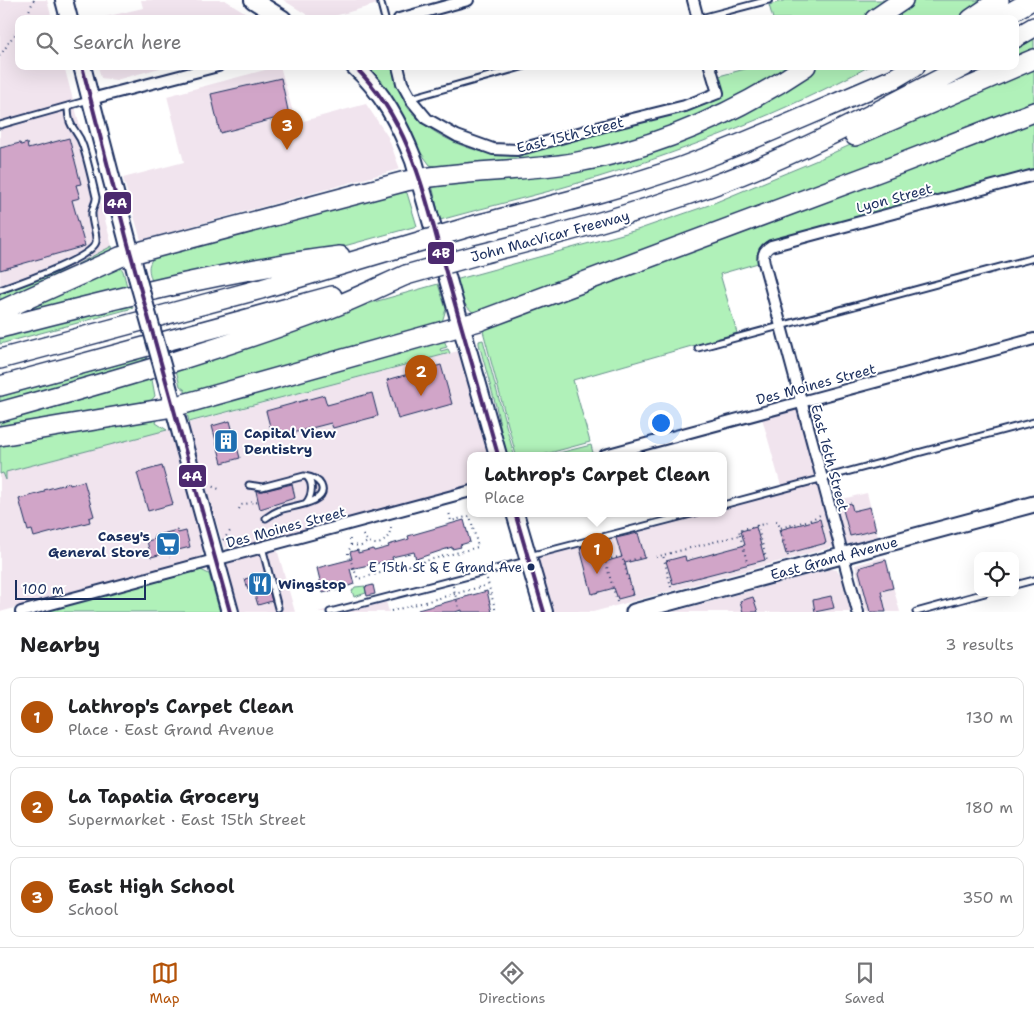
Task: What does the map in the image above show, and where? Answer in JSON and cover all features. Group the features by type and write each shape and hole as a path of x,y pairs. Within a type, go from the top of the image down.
{"highway":[{"path":"881,15 903,0"},
{"path":"977,15 999,0"},
{"path":"1006,15 1032,0"},
{"path":"1019,36 1034,27"},
{"path":"1019,65 1034,59"},
{"path":"0,311 131,254 419,178 572,163 658,141 745,103 799,70"},
{"path":"756,137 881,70"},
{"path":"0,358 261,290 469,227 631,183 683,166 756,137 893,79 908,70"},
{"name":"John MacVicar Freeway","path":"0,386 634,213 713,186 768,164 857,122 957,70"},
{"path":"768,164 819,151 1008,70"},
{"path":"0,436 173,407 462,326 505,312 1034,112"},
{"path":"0,328 98,303 231,275 303,261 392,250"},
{"path":"0,412 87,388 242,339 326,310 406,275"}],"main road":[{"path":"64,0 68,15"},
{"path":"253,0 277,15"},
{"path":"83,70 137,277 230,612"},
{"path":"358,70 387,103 405,137 419,178 497,452"},
{"name":"East Grand Avenue","path":"633,605 842,556 1034,504"},
{"path":"516,517 544,612"}],"street":[{"path":"414,15 468,0"},
{"path":"693,0 696,15"},
{"path":"91,99 203,70"},
{"name":"East 15th Street","path":"399,70 402,83 410,98 427,120 457,136 493,149 517,150 685,106 718,93 711,70"},
{"name":"Lyon Street","path":"764,253 771,246 1034,175"},
{"name":"East 16th Street","path":"764,253 763,260 858,612"},
{"name":"Des Moines Street","path":"616,452 1034,339"},
{"name":"Des Moines Street","path":"21,612 467,492"}],"lane":[{"path":"380,0 384,15"},
{"path":"712,15 769,0"},
{"path":"410,98 511,70"},
{"path":"0,125 91,99"},
{"path":"0,290 77,259 94,247 96,240 92,215 96,197 82,144 68,118 68,106"},
{"path":"698,348 1034,258"},
{"path":"727,504 1034,422"},
{"path":"304,476 311,483 311,494 306,504"},
{"path":"249,485 262,487 304,476 316,480 320,484 322,491 315,500 280,510 266,518"},
{"path":"330,612 680,517"},
{"path":"262,547 278,608"},
{"path":"1019,584 1034,580"},
{"path":"916,612 974,596"}],"path":[{"path":"26,15 34,0"},
{"path":"0,56 15,33"},
{"path":"206,484 219,489"},
{"path":"239,509 240,504 258,501"},
{"path":"449,512 451,521 467,517"},
{"path":"780,528 810,520 820,514"},
{"path":"350,538 351,545 348,554 359,581 478,547 470,517"},
{"path":"776,521 778,522 788,556"},
{"path":"748,566 739,530 757,524 768,523"},
{"path":"757,524 767,561"},
{"path":"363,535 368,542 373,544 381,543 386,541 392,527"},
{"path":"223,540 231,530"},
{"path":"656,558 740,536"},
{"path":"351,545 361,546 368,542"},
{"path":"169,552 170,557"},
{"path":"663,555 671,587"},
{"path":"617,602 605,560 622,556 633,605"},
{"path":"624,562 646,556"},
{"path":"486,579 496,612"},
{"path":"452,581 460,612"},
{"path":"391,611 488,585"}],"shaded area":[{"path":"0,0 47,0 51,15 15,15 15,70 65,70 112,246 70,268 0,294"},
{"path":"141,0 225,0 249,15 113,15 143,8"},
{"path":"283,0 392,0 338,15 307,15"},
{"path":"99,70 152,70 116,80 101,78"},
{"path":"265,70 281,70 296,123 366,104 388,137 400,169 141,240 123,178 184,162 167,96"},
{"path":"458,351 488,452 467,452 467,487 233,549 224,547 211,504 202,484 185,424"},
{"path":"792,410 797,411 833,540 833,547 593,612 552,612 535,551 664,517 727,517 727,500 781,486 762,418"},
{"path":"170,429 203,547 202,555 195,559 0,612 0,474 3,473 7,479 6,472"},
{"path":"867,493 878,537 850,544 846,543 843,538 834,501"},
{"path":"277,549 295,612 239,612 224,566 231,562"},
{"path":"885,557 900,612 866,612 855,565"},
{"path":"831,569 837,570 840,573 851,612 672,612"},
{"path":"384,594 389,612 318,612"}],"green space":[{"path":"786,0 891,0 870,15 772,15 769,5"},
{"path":"911,0 986,0 961,15 890,15"},
{"path":"1034,39 1034,51 1019,57 1019,48"},
{"path":"1034,63 1034,103 1027,107 474,313 464,302 460,294 455,280 637,230 709,205 815,161"},
{"path":"364,70 392,70 403,99 412,113 421,122 445,138 472,149 502,155 517,155 715,101 722,90 719,76 741,70 787,70 769,82 679,125 610,148 543,160 446,169 430,165 419,150 405,123"},
{"path":"810,70 862,70 771,114 668,154 579,183 440,220 432,185 525,176 770,96"},
{"path":"1034,116 1034,169 765,242 759,251 758,263 720,274 737,333 573,380 590,442 553,452 515,452 483,331 489,325"},
{"path":"404,191 407,193 417,226 348,245 153,285 149,266 155,257"},
{"path":"112,246 113,252 0,304 0,294 70,268"},
{"path":"120,266 128,290 0,322 0,317"},
{"path":"438,284 446,309 442,322 194,395 185,392 180,386 175,366 349,309"},
{"path":"131,300 133,308 0,344 0,334"},
{"path":"443,338 447,347 440,349 441,351 448,349 450,353 189,422 186,409"},
{"path":"483,340 513,452 505,452 496,406 479,341"},
{"path":"146,357 148,363 0,407 0,397"},
{"path":"151,374 155,396 149,403 0,429 0,418"},
{"path":"158,418 156,423 167,430 6,472 6,480 3,473 0,474 0,441"},
{"path":"591,445 593,452 563,452"},
{"path":"201,570 209,574 220,612 42,612"},
{"path":"365,586 366,593 354,597 352,591 355,587"}],"building":[{"path":"281,78 289,115 220,133 211,94"},
{"path":"69,138 81,184 76,185 80,198 72,200 85,246 0,270 0,148 27,143 28,149"},
{"path":"441,365 452,404 398,419 387,380"},
{"path":"372,393 378,416 333,428 331,423 273,438 266,411 324,395 327,405"},
{"name":"Capital View Dentistry","path":"230,421 240,458 222,463 212,426"},
{"name":"Casey's General Store","path":"162,466 173,504 148,511 137,473"},
{"path":"84,481 94,516 89,518 90,522 34,537 32,530 28,531 19,499 69,483 70,485"},
{"path":"292,484 295,498 260,509 256,491"},
{"path":"851,503 853,511 870,507 876,530 850,536 842,506"},
{"path":"820,519 826,543 786,554 779,530"},
{"path":"464,520 470,542 460,545 461,547 452,549 452,547 416,559 414,552 392,557 393,560 350,569 354,584 323,593 317,568 352,559 350,552 358,550 358,553 373,549 374,551 389,547 388,545 409,539 408,536"},
{"path":"756,527 765,560 673,584 666,561 685,556 686,561 745,545 741,531"},
{"name":"Casey's General Store","path":"177,530 178,533 186,531 190,547 151,557 147,541 155,539 154,536"},
{"path":"638,533 645,558 625,563 633,595 618,599 614,588 592,594 580,548 599,543 604,562 622,557 616,538"},
{"path":"886,560 893,588 881,591 886,612 870,612 859,571 861,567"},
{"path":"265,576 272,601 258,605 253,589 248,590 245,579"},
{"path":"373,585 375,594 367,596 365,587"},
{"path":"487,591 492,612 462,612 462,610 455,612 418,612 418,610"},
{"path":"831,596 834,608 815,612 813,600"},
{"path":"753,597 758,612 743,612 740,601"}],"transit line":[{"name":"4A","path":"83,70 128,244 230,612"},
{"name":"4B","path":"358,70 374,88 390,112 403,137 424,191 497,452"},
{"name":"4B","path":"516,517 544,612"}],"place":[{"name":"East High School","path":"287,150"},
{"name":"La Tapatia Grocery","path":"421,396"},
{"name":"Capital View Dentistry","path":"226,441"},
{"name":"Casey's General Store","path":"168,544"},
{"name":"E 15th St & E Grand Ave","path":"531,567"},
{"name":"Lathrop's Carpet Clean","path":"597,574"},
{"name":"Wingstop","path":"260,584"}]}
